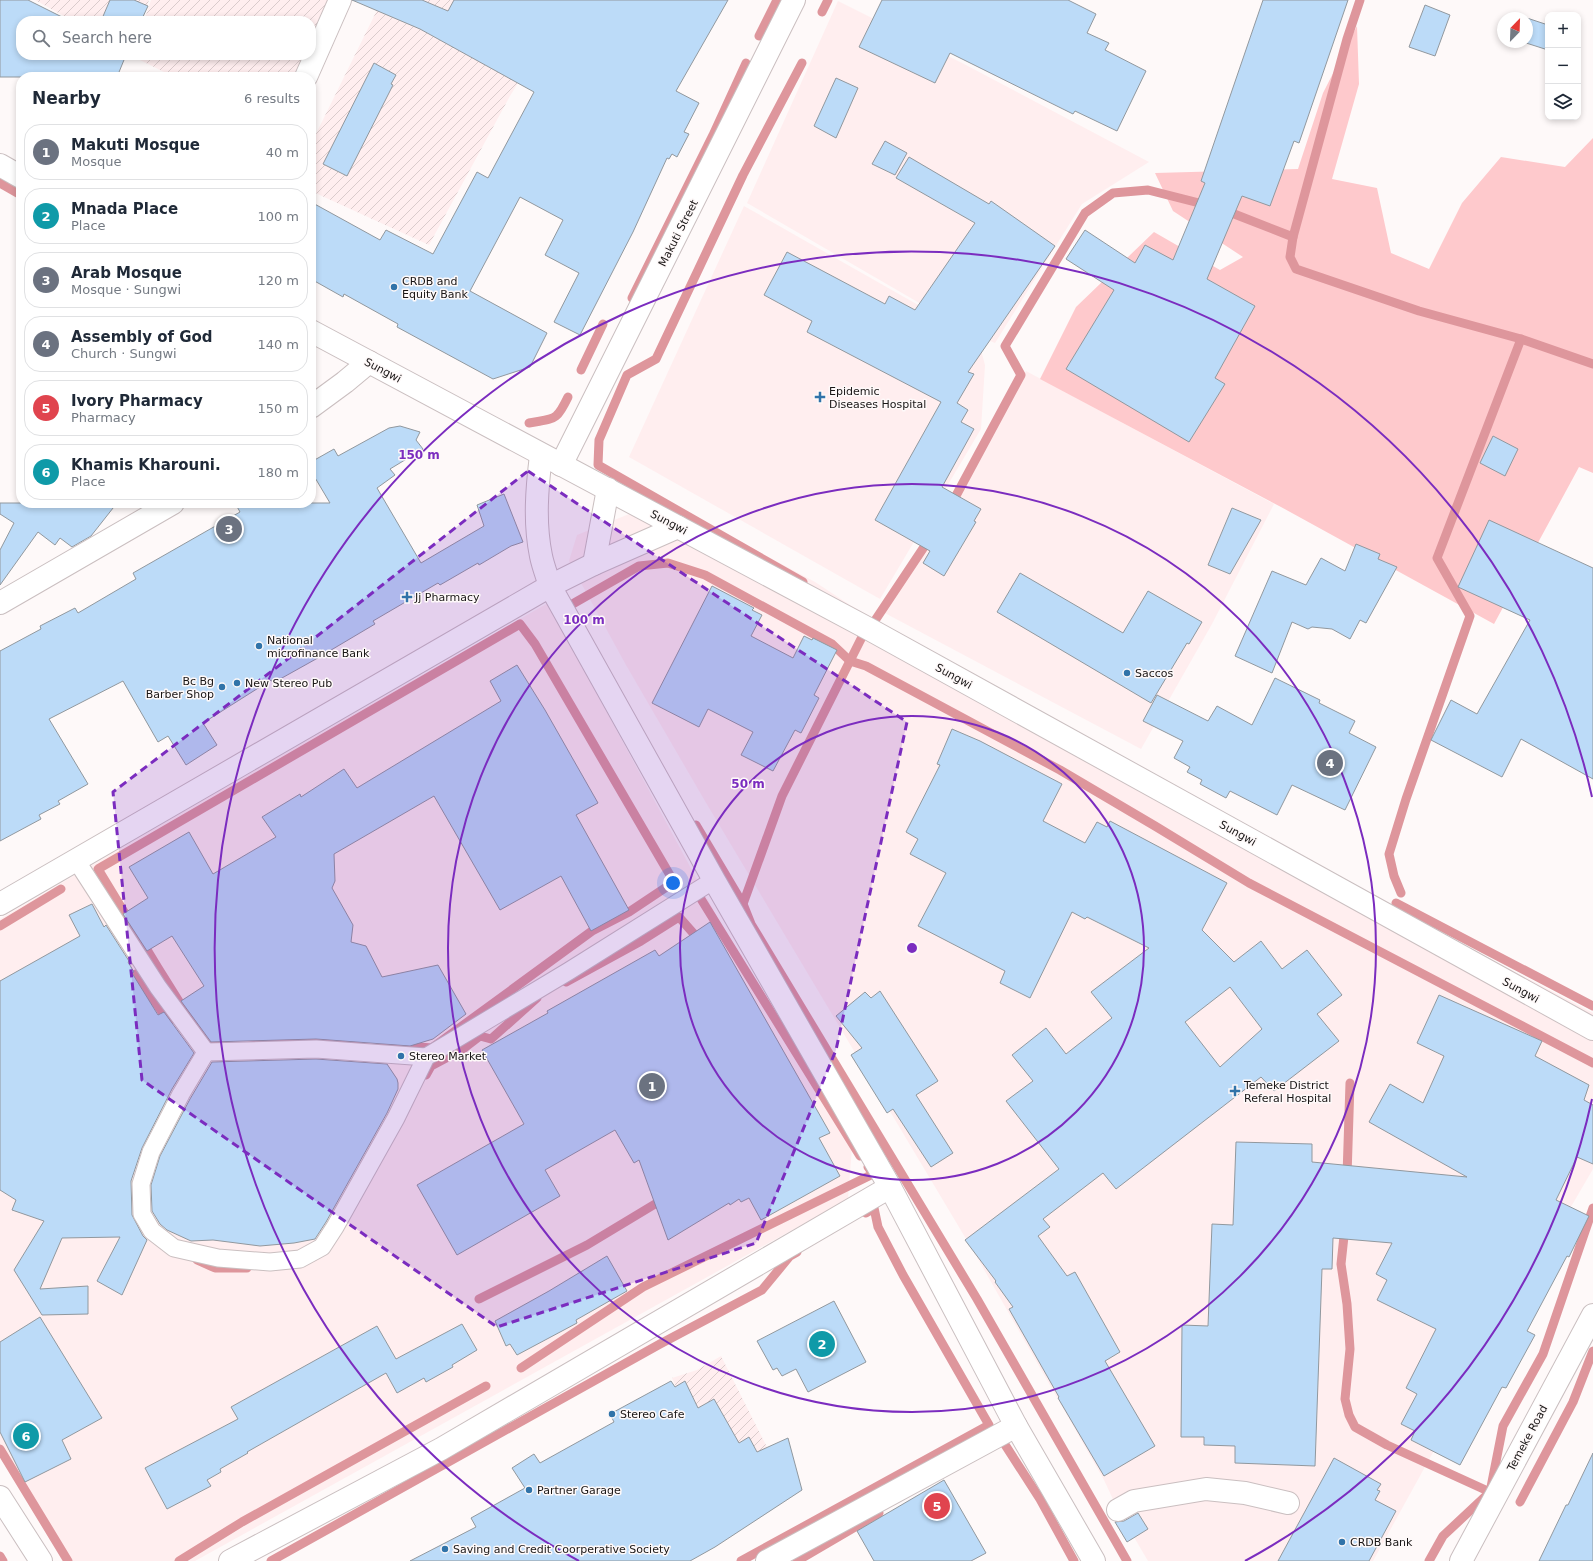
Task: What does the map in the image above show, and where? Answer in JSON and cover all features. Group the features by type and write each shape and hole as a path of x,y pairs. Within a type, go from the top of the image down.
{"street":[{"path":"316,54 340,0"},
{"name":"Makuti Street","path":"561,465 794,0"},
{"path":"308,72 314,60"},
{"path":"0,165 16,174"},
{"name":"Sungwi","path":"316,334 869,629 1593,1029"},
{"path":"316,403 369,362"},
{"path":"541,455 537,489 537,518 541,556 550,586 714,880 890,1187 1016,1426 1094,1561"},
{"path":"594,564 608,489"},
{"path":"2,599 164,508"},
{"path":"0,904 550,586 594,564 678,527"},
{"path":"230,1561 441,1449 890,1187"},
{"name":"Temeke Road","path":"1462,1561 1593,1315"},
{"path":"767,1561 1016,1426"},
{"path":"1118,1510 1134,1501 1206,1489 1245,1493 1288,1503"},
{"path":"0,1497 41,1561"}],"lane":[{"path":"76,860 158,987 206,1052"},
{"path":"206,1052 181,1094 151,1152 141,1184 142,1214 152,1231 174,1248 218,1258 270,1262 300,1259 322,1247 367,1172 426,1057 569,971 714,880"},
{"path":"206,1052 316,1049 426,1057"}],"highlighted area":[{"path":"528,471 907,722 836,1050 756,1243 497,1327 142,1080 113,792 289,658"}],"shaded area":[{"path":"35,0 149,0 144,16 64,16"},
{"path":"151,0 335,0 316,40 316,16 146,16"},
{"path":"382,0 541,0 562,12 510,96 429,245 316,193 316,134"},
{"path":"838,1 964,64 1149,162 1082,204 995,343 971,333 747,203"},
{"path":"1357,26 1359,84 1332,179 1377,188 1391,253 1429,269 1462,203 1501,157 1565,167 1593,138 1593,473 1579,467 1494,624 1281,507 1040,379 1076,307 1154,232 1220,270 1243,257 1173,211 1155,173 1298,169 1323,93"},
{"path":"140,60 306,60 300,72 164,72"},
{"name":"Epidemic Diseases Hospital","path":"744,206 978,339 985,365 981,429 880,599 629,457"},
{"path":"1026,371 1274,504 1212,624 1141,749 881,611"},
{"name":"Temeke District Referal Hospital","path":"654,504 689,514 815,582 850,605 1146,769 1305,861 1593,1013 1593,1169 1526,1284 1373,1561 1148,1561 1118,1510 1104,1480 978,1259 705,801 626,665 569,561 577,535"},
{"name":"Stereo Market","path":"548,603 750,978 853,1134 848,1199 195,1561 63,1561 0,1457 0,919 222,789"},
{"path":"721,1356 773,1459 747,1466 678,1392 672,1378 697,1370"}],"building":[{"path":"0,0 28,0 60,16 16,16 16,60 124,60 119,72 16,72 16,77 0,77"},
{"path":"110,0 134,0 148,6 143,16 103,16"},
{"path":"352,0 422,0 448,11 454,0 728,0 676,91 699,103 684,132 689,134 677,157 672,154 669,159 667,158 633,232 580,335 554,322 579,273 545,255 563,220 520,197 470,291 547,333 530,367 493,379 397,327 398,324 344,294 343,297 316,282 316,205 380,240 386,230 433,254 477,172 488,178 534,92 420,29"},
{"path":"882,0 1068,0 1096,14 1087,33 1109,43 1105,50 1146,71 1117,131 1075,111 1073,114 950,53 935,83 859,47"},
{"path":"1263,0 1348,0 1299,143 1294,141 1270,206 1242,196 1207,279 1255,306 1215,378 1225,384 1189,442 1066,369 1114,290 1066,259 1085,230 1135,263 1145,245 1173,260 1205,183 1201,181"},
{"path":"1425,5 1450,15 1435,56 1409,47"},
{"path":"1533,20 1545,24 1545,49 1533,45"},
{"path":"374,63 396,75 391,84 393,85 347,176 323,164"},
{"path":"836,78 858,88 836,138 814,126"},
{"path":"885,141 907,153 895,175 872,164"},
{"path":"909,157 989,204 991,201 1055,246 968,372 974,374 957,403 968,410 961,422 974,429 942,487 981,509 974,521 976,522 944,576 923,563 930,551 875,520 941,402 807,332 812,321 764,295 787,252 885,304 889,296 915,310 975,223 896,178"},
{"path":"400,426 420,432 416,440 423,449 390,469 395,475 377,488 421,563 484,526 477,505 504,494 523,542 511,546 479,565 478,563 440,585 438,583 373,621 375,624 273,683 271,680 203,723 217,745 186,765 168,736 158,742 123,681 49,719 88,784 58,801 60,804 39,815 41,819 0,841 0,651 41,629 40,626 75,608 78,613 136,579 133,573 240,512 238,508 316,508 316,503 330,503 316,479 316,459 334,449 338,456 389,428"},
{"path":"1493,436 1518,449 1505,476 1480,463"},
{"path":"0,503 16,503 16,508 113,508 91,536 72,547 60,538 55,545 38,532 0,585 0,550 14,523 0,514"},
{"path":"1232,508 1261,520 1230,574 1208,565"},
{"path":"1489,520 1593,568 1593,779 1521,739 1502,777 1431,740 1451,700 1477,714 1530,620 1458,587"},
{"path":"1356,544 1380,554 1378,559 1397,567 1366,623 1360,620 1350,639 1332,629 1312,627 1308,629 1292,622 1272,673 1235,656 1272,571 1306,585 1321,558 1345,571"},
{"path":"1020,573 1123,633 1148,591 1202,622 1189,644 1187,643 1151,703 997,612"},
{"path":"712,586 754,608 752,610 762,615 751,636 793,658 804,636 812,640 813,638 837,650 814,695 819,698 801,733 795,730 773,771 741,755 753,732 708,709 699,727 652,703"},
{"path":"517,665 545,710 598,803 576,815 629,910 591,931 561,876 500,910 434,796 334,854 335,881 332,888 353,925 351,942 366,946 382,977 438,965 466,1014 433,1039 410,1046 316,1039 211,1042 181,1001 204,986 172,936 147,951 123,914 148,898 129,867 189,832 213,874 276,837 262,817 300,794 301,797 344,769 357,788 501,701 490,681"},
{"path":"1275,678 1320,700 1319,703 1355,721 1349,733 1376,747 1345,810 1292,785 1277,815 1230,791 1226,798 1200,784 1202,780 1187,772 1190,767 1174,758 1183,741 1143,721 1157,695 1208,721 1217,706 1252,725"},
{"path":"952,729 980,741 1062,784 1043,821 1085,843 1097,822 1107,827 1110,821 1227,883 1202,930 1234,962 1261,941 1282,969 1307,950 1342,995 1317,1014 1339,1041 1274,1091 1261,1077 1116,1189 1103,1173 1043,1219 1050,1227 1038,1236 1067,1276 1075,1272 1120,1352 1105,1361 1155,1446 1104,1476 1058,1398 1059,1397 1009,1309 1013,1307 995,1282 996,1281 965,1240 1059,1169 1006,1101 1033,1081 1012,1055 1046,1028 1066,1054 1112,1018 1091,992 1149,948 1087,917 1085,919 1072,912 1030,998 1000,983 1005,971 918,926 946,873 910,854 918,839 906,832 940,765 937,764","holes":["1230,987 1262,1029 1220,1067 1185,1022"]},
{"path":"92,904 104,927 106,925 129,961 128,962 134,972 132,973 158,1015 164,1012 194,1053 172,1089 142,1148 131,1181 132,1215 143,1236 147,1240 122,1295 97,1281 120,1237 62,1238 40,1289 88,1286 88,1314 42,1315 14,1270 44,1221 12,1210 16,1200 0,1190 0,981 80,936 69,915"},
{"path":"710,922 830,1133 819,1138 840,1176 761,1220 749,1198 741,1202 739,1199 730,1205 729,1203 668,1240 639,1160 634,1163 615,1130 545,1170 560,1196 457,1255 417,1185 524,1124 482,1050 548,1013 547,1011 655,950 659,956"},
{"path":"880,991 938,1081 916,1095 953,1153 931,1167 893,1109 887,1113 851,1055 862,1048 836,1016 865,992 871,998"},
{"path":"1439,995 1542,1041 1535,1056 1589,1085 1584,1100 1593,1105 1593,1164 1577,1157 1556,1200 1589,1216 1569,1257 1567,1256 1527,1331 1535,1335 1506,1388 1502,1387 1460,1465 1411,1440 1415,1431 1401,1424 1417,1394 1406,1388 1436,1329 1377,1300 1387,1280 1376,1274 1392,1243 1333,1238 1332,1269 1322,1269 1315,1466 1235,1463 1235,1446 1204,1445 1204,1437 1181,1437 1182,1325 1208,1326 1212,1224 1233,1225 1236,1142 1312,1144 1312,1162 1467,1177 1369,1122 1390,1084 1423,1103 1444,1056 1417,1043"},
{"path":"316,1059 387,1064 397,1079 398,1089 387,1113 315,1239 294,1243 260,1246 213,1240 191,1241 167,1230 160,1224 152,1211 151,1185 160,1156 190,1099 212,1062"},
{"path":"607,1256 627,1291 576,1320 577,1323 517,1355 510,1344 506,1346 495,1321"},
{"path":"834,1301 866,1362 808,1392 796,1369 782,1376 777,1368 773,1370 757,1341"},
{"path":"40,1317 102,1418 62,1440 71,1459 25,1482 0,1432 0,1342"},
{"path":"462,1324 477,1350 452,1365 453,1367 426,1382 424,1378 397,1393 386,1373 247,1452 248,1453 220,1469 221,1472 207,1480 211,1486 167,1509 145,1468 238,1419 231,1407 377,1326 396,1359"},
{"path":"671,1381 675,1387 685,1381 698,1408 714,1399 739,1443 749,1437 757,1452 788,1438 802,1490 715,1547 690,1561 410,1561 476,1527 471,1518 525,1488 512,1468 534,1454 540,1463 614,1422 610,1414"},
{"path":"1593,1453 1593,1561 1539,1561 1566,1505 1568,1505"},
{"path":"1334,1458 1381,1484 1377,1490 1380,1491 1375,1500 1396,1511 1369,1561 1278,1561"},
{"path":"944,1480 986,1553 971,1561 874,1561 857,1531"},
{"path":"1138,1513 1148,1529 1127,1542 1115,1522 1124,1521"}],"waterway":[{"path":"759,36 777,0"},
{"path":"822,12 828,0"},
{"path":"1360,0 1347,39 1293,237 1290,257 1296,269 1419,311 1521,339 1593,364"},
{"path":"632,298 713,135 746,63"},
{"path":"802,63 743,175 656,359 627,375 599,440 598,465 803,582"},
{"path":"0,183 16,192"},
{"path":"951,505 1021,375 1005,346 1085,213 1113,193 1148,190 1207,205"},
{"path":"1224,210 1293,237"},
{"path":"581,370 603,324"},
{"path":"1401,893 1394,876 1389,854 1406,799 1470,616 1437,558 1521,339"},
{"path":"529,423 554,418 568,397"},
{"path":"743,904 782,796 863,635 874,622 930,538"},
{"path":"569,606 639,566 668,563 705,575 832,644 850,661 866,666 1060,770 1249,883 1593,1063"},
{"path":"520,624 535,644 674,882 629,912 592,931 432,1048 418,1047 372,1049 308,1040 267,1043 240,1048 205,1041 158,968 98,869 520,624"},
{"path":"696,825 743,904 751,924 977,1299 1127,1561"},
{"path":"0,926 61,889"},
{"path":"701,899 860,1156"},
{"path":"1396,903 1593,1006"},
{"path":"566,982 641,941 679,917 701,942"},
{"path":"123,981 136,974 169,1022"},
{"path":"426,1075 431,1066 463,1049 480,1036 491,1039 537,998"},
{"path":"1347,1176 1350,1083"},
{"path":"521,1368 643,1287 873,1174 868,1167"},
{"path":"479,1299 587,1245 665,1198"},
{"path":"741,1561 989,1425 903,1275 878,1227 874,1208 866,1213"},
{"path":"1429,1561 1443,1536 1490,1492 1503,1426 1543,1354 1593,1208"},
{"path":"1345,1227 1341,1264 1347,1304 1350,1349 1345,1399 1349,1415 1355,1427 1387,1445 1490,1492"},
{"path":"271,1561 660,1344 762,1290 790,1256 797,1252"},
{"path":"197,1260 215,1268 247,1268"},
{"path":"1520,1502 1573,1402 1593,1351"},
{"path":"179,1561 242,1522 486,1386"},
{"path":"997,1443 1002,1440 1040,1499 1074,1561"},
{"path":"0,1449 68,1561"},
{"path":"797,1561 879,1513"},
{"path":"0,1556 3,1561"}],"place":[{"name":"CRDB and Equity Bank","path":"394,287"},
{"name":"Epidemic Diseases Hospital","path":"820,397"},
{"name":"Arab Mosque","path":"229,529"},
{"name":"Jj Pharmacy","path":"407,597"},
{"name":"National microfinance Bank","path":"259,646"},
{"name":"Saccos","path":"1127,673"},
{"name":"New Stereo Pub","path":"237,683"},
{"name":"Bc Bg Barber Shop","path":"222,687"},
{"name":"Assembly of God","path":"1330,763"},
{"name":"Stereo Market","path":"401,1056"},
{"name":"Makuti Mosque","path":"652,1086"},
{"name":"Temeke District Referal Hospital","path":"1235,1091"},
{"name":"Mnada Place","path":"822,1344"},
{"name":"Stereo Cafe","path":"612,1414"},
{"name":"Khamis Kharouni.","path":"26,1436"},
{"name":"Partner Garage","path":"529,1490"},
{"name":"Ivory Pharmacy","path":"937,1506"},
{"name":"CRDB Bank","path":"1342,1542"},
{"name":"Saving and Credit Coorperative Society","path":"445,1549"}]}
